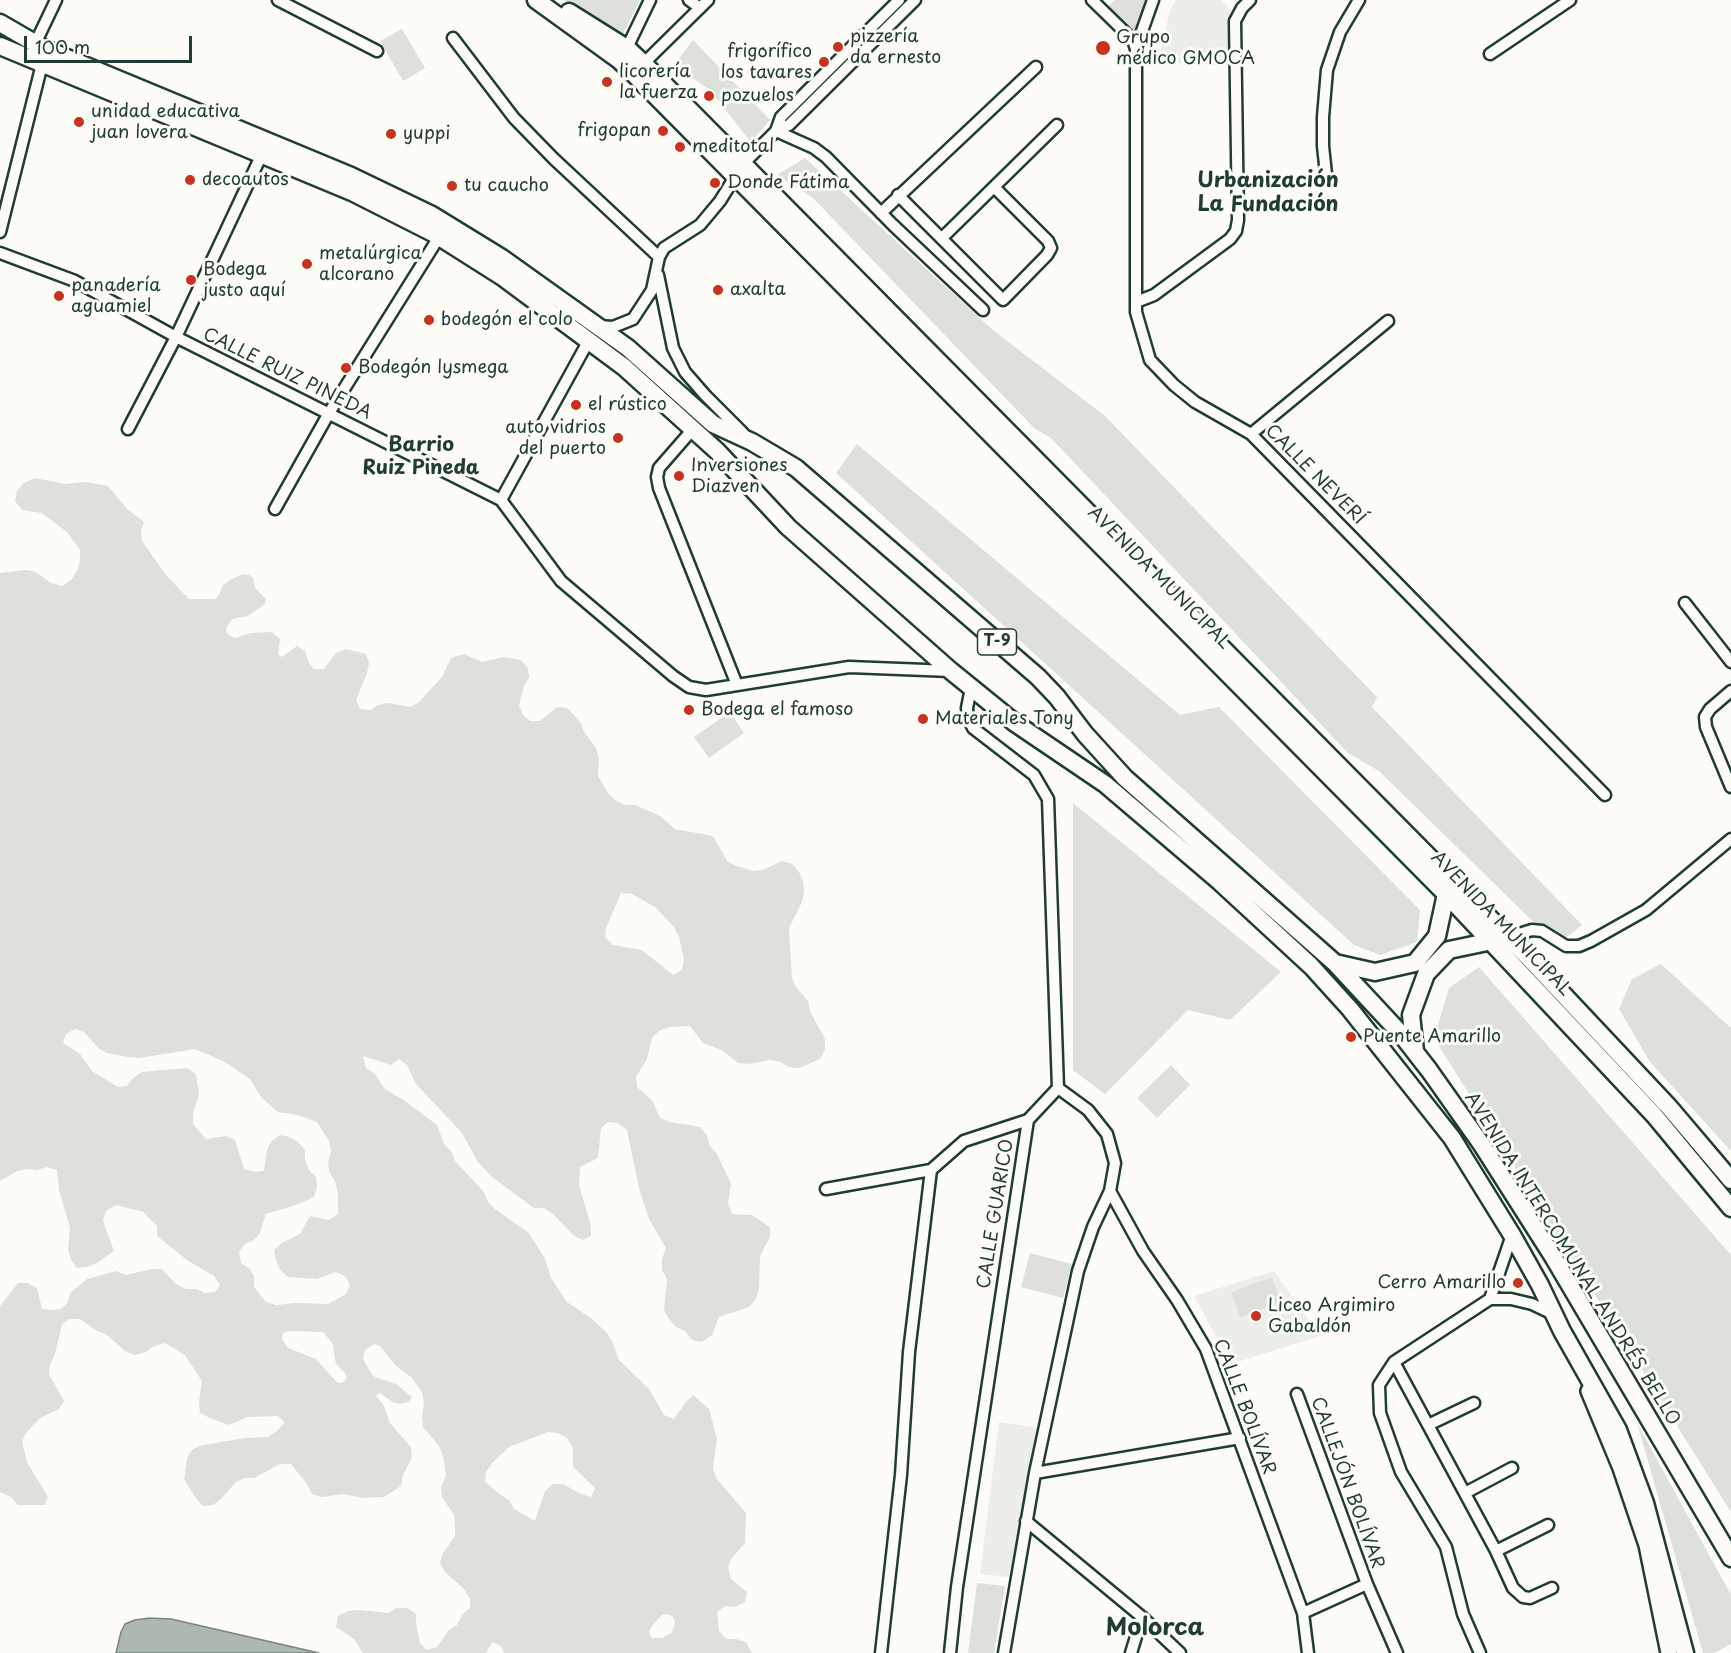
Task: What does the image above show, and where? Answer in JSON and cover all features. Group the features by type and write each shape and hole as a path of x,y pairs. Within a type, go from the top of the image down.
{"highway":[{"name":"AVENIDA MUNICIPAL","path":"536,0 623,55"},
{"name":"AVENIDA MUNICIPAL","path":"550,0 639,69 739,170 1492,941 1654,1115 1731,1208"},
{"name":"AVENIDA INTERCOMUNAL ANDRÉS BELLO","path":"0,23 35,44 295,152 432,215 502,258 593,333 624,367 693,429 788,527 951,671 1015,723 1105,784 1220,882 1311,966 1350,1009 1452,1138 1512,1235 1562,1331"},
{"name":"AVENIDA INTERCOMUNAL ANDRÉS BELLO","path":"0,46 352,192 439,237 593,333 628,348 714,424 752,442 803,474 1038,677 1125,778 1335,963 1401,1034 1443,1088 1482,1145 1552,1255 1731,1558"},
{"name":"AVENIDA MUNICIPAL","path":"739,170 1509,937 1669,1107 1731,1180"},
{"path":"1335,963 1375,972 1415,963 1437,936 1446,894"},
{"path":"1415,1052 1411,1015 1426,974 1449,950 1492,941"},
{"path":"1562,1331 1618,1430 1634,1471 1645,1503 1685,1653"}],"main road":[{"name":"AVENIDA INTERCOMUNAL ANDRÉS BELLO","path":"1562,1331 1613,1448 1647,1545 1669,1653"}],"street":[{"path":"35,44 56,0"},
{"path":"278,0 377,51"},
{"path":"623,55 650,0"},
{"path":"689,0 704,4"},
{"path":"776,131 781,117 899,0"},
{"path":"501,500 593,333 633,319 652,290 659,257 664,248 700,225 720,201 739,170 776,131 789,125 915,0"},
{"name":"CALLE NEVERÍ","path":"1153,0 1136,49 1136,312 1150,360 1174,385 1195,402 1251,434 1605,795"},
{"path":"1136,302 1154,295 1230,238 1236,231 1238,220 1235,21 1242,8 1250,0"},
{"path":"1326,174 1323,117 1327,70 1340,32 1359,0"},
{"path":"1491,54 1570,0"},
{"path":"1096,1 1133,40 1136,49"},
{"path":"639,69 704,4"},
{"path":"453,38 514,118 554,159 659,257"},
{"path":"0,232 42,63"},
{"path":"881,213 1036,67"},
{"path":"942,238 1057,125"},
{"path":"776,131 814,148 826,157 983,310"},
{"path":"128,429 176,337 262,154"},
{"path":"898,195 1003,300 1047,255 1051,248 1048,241 994,187"},
{"path":"275,509 329,413 439,237"},
{"name":"CALLE RUIZ PINEDA","path":"0,253 75,281 176,337 501,500 561,581 689,687 706,690 849,667 951,671"},
{"path":"657,269 673,348 685,372 752,442"},
{"path":"1251,434 1388,321"},
{"path":"693,429 659,468 658,488 737,685"},
{"path":"1685,603 1731,662"},
{"path":"971,688 967,708 968,718 973,728 1034,775 1048,799 1058,1088 1028,1120"},
{"path":"1731,691 1710,709 1705,717 1706,727 1731,787"},
{"path":"1509,937 1532,930 1542,931 1566,946 1579,946 1591,941 1646,910 1731,839"},
{"path":"1004,1653 1035,1473 1078,1271 1093,1227 1110,1191 1114,1163 1107,1134 1088,1110 1058,1088"},
{"name":"CALLE GUARICO","path":"931,1170 964,1141 1028,1120 959,1575 950,1653"},
{"path":"826,1189 931,1170 909,1352 901,1475 881,1653"},
{"name":"CALLE BOLÍVAR","path":"1110,1191 1143,1251 1178,1300 1206,1349 1303,1613 1308,1653"},
{"path":"1490,1299 1512,1235"},
{"path":"1480,1653 1463,1614 1446,1547 1401,1472 1380,1413 1380,1385 1394,1362 1490,1299 1511,1299 1532,1304 1554,1315"},
{"path":"1394,1362 1496,1551 1513,1588 1523,1598 1530,1598 1552,1588"},
{"name":"CALLEJÓN BOLÍVAR","path":"1297,1394 1367,1584 1303,1613"},
{"path":"1428,1425 1474,1403"},
{"path":"1035,1473 1240,1438"},
{"path":"1465,1493 1512,1468"},
{"path":"1026,1521 1142,1617 1180,1653"},
{"path":"1496,1551 1548,1525"},
{"path":"1367,1584 1396,1653"},
{"path":"1131,1653 1142,1617"}],"shaded area":[{"path":"564,0 640,0 623,34"},
{"path":"1115,0 1152,0 1139,34 1107,7"},
{"path":"1176,0 1221,0 1234,13 1227,66 1158,62 1170,10"},
{"path":"402,29 425,68 403,81 380,41"},
{"path":"693,40 770,120 751,142 709,89 673,66"},
{"path":"805,158 994,331 1105,416 1377,697 1372,707 1582,925 1557,945 1379,771 1348,753 1051,438 1035,429 813,198 777,175"},
{"path":"857,444 1180,715 1219,707 1420,910 1417,942 1380,955 1354,945 836,473"},
{"path":"35,478 65,484 85,482 108,486 127,509 144,522 141,531 142,541 166,575 189,599 215,599 223,585 243,574 249,575 253,578 255,588 266,599 265,604 248,616 232,619 226,628 227,633 235,638 251,633 272,632 280,639 278,654 282,657 297,646 305,651 314,669 324,669 336,653 346,649 366,654 369,663 367,673 356,700 360,709 370,710 378,705 389,703 410,707 419,702 442,677 451,658 464,654 482,662 503,657 521,660 528,668 529,677 519,705 523,715 530,721 540,721 557,707 567,708 581,723 584,732 596,748 599,758 598,776 615,800 625,805 635,805 660,816 675,829 713,836 728,862 737,866 753,871 763,870 782,861 792,864 799,872 804,891 802,902 789,928 792,977 795,986 808,1001 810,1011 825,1039 825,1049 820,1059 799,1068 770,1060 749,1064 738,1063 722,1050 703,1043 690,1026 669,1027 659,1031 652,1038 647,1059 636,1077 637,1087 652,1100 660,1118 700,1127 707,1135 710,1146 717,1154 731,1184 728,1203 732,1214 752,1215 770,1227 770,1237 760,1256 759,1288 756,1299 749,1307 719,1317 712,1335 702,1342 692,1340 685,1331 676,1327 664,1310 667,1279 662,1270 662,1259 666,1248 649,1219 639,1188 627,1130 618,1123 608,1122 601,1128 598,1158 580,1167 579,1185 591,1226 591,1236 583,1240 574,1236 553,1214 544,1208 534,1208 492,1177 477,1161 462,1133 416,1084 407,1065 399,1059 391,1065 363,1056 366,1068 374,1073 385,1089 437,1125 444,1144 451,1151 455,1161 484,1192 488,1202 529,1233 545,1259 551,1278 567,1302 592,1319 607,1333 619,1360 649,1389 664,1415 674,1419 693,1395 709,1409 717,1438 713,1468 716,1478 746,1513 745,1543 731,1559 728,1568 731,1579 747,1592 745,1602 735,1607 725,1606 717,1612 719,1631 726,1639 746,1642 752,1653 504,1653 501,1646 492,1642 486,1653 363,1653 354,1639 336,1627 338,1616 348,1611 388,1613 397,1608 407,1608 416,1614 420,1643 427,1650 437,1647 449,1630 457,1625 462,1615 470,1608 470,1598 463,1588 445,1572 440,1563 443,1553 455,1536 454,1515 442,1497 441,1487 446,1476 443,1456 439,1446 423,1427 422,1392 412,1378 395,1365 380,1346 374,1344 365,1350 363,1359 371,1373 375,1377 396,1384 412,1397 409,1402 399,1404 380,1393 376,1396 383,1404 390,1423 411,1447 412,1458 403,1475 401,1486 384,1497 363,1498 343,1494 322,1497 312,1494 291,1464 280,1464 254,1478 244,1478 235,1483 213,1505 203,1506 184,1479 187,1458 193,1449 203,1445 245,1438 268,1437 285,1422 277,1416 247,1417 229,1425 200,1413 202,1381 185,1355 165,1343 135,1355 125,1351 107,1335 80,1319 70,1319 62,1324 55,1354 50,1364 49,1374 64,1401 59,1409 40,1418 22,1441 27,1462 48,1497 45,1505 18,1505 11,1497 0,1492 0,1306 18,1283 28,1283 37,1288 42,1309 51,1310 61,1309 68,1302 70,1293 87,1279 116,1271 126,1275 162,1269 176,1284 186,1289 196,1289 205,1293 215,1292 220,1285 214,1276 187,1260 157,1236 157,1226 143,1212 116,1205 106,1211 103,1221 114,1251 97,1263 77,1268 71,1260 68,1249 70,1228 59,1190 57,1170 47,1167 37,1170 27,1169 17,1171 0,1181 0,573 34,571 51,583 62,586 71,580 80,561 80,550 67,532 42,513 22,510 15,501 17,491 24,483","holes":["621,893 632,894 655,907 674,927 684,959 682,970 673,975 642,950 613,945 605,937 606,928","75,1029 84,1032 98,1048 107,1053 127,1057 139,1058 195,1049 223,1061 250,1079 261,1097 278,1112 298,1115 317,1122 329,1141 331,1151 328,1162 329,1172 335,1181 338,1193 338,1214 329,1220 310,1216 300,1234 274,1250 280,1270 288,1277 317,1279 336,1272 345,1276 350,1285 346,1294 328,1304 276,1305 266,1302 254,1287 254,1276 249,1268 241,1263 239,1252 245,1244 254,1240 260,1233 266,1214 314,1197 317,1187 316,1177 309,1170 305,1160 305,1150 298,1142 280,1135 267,1149 264,1171 254,1172 244,1169 235,1140 226,1136 206,1139 193,1124 193,1114 199,1094 196,1074 187,1068 142,1072 127,1086 118,1087 92,1071 80,1054 63,1043 66,1034","289,1331 323,1332 333,1344 337,1365 347,1378 344,1382 338,1383 316,1359 288,1348 282,1339 283,1333","548,1432 558,1433 567,1438 573,1448 573,1467 595,1488 591,1497 563,1484 553,1484 545,1491 535,1521 514,1509 509,1500 485,1482 486,1472 509,1447","668,1614 675,1622 672,1632 662,1638 652,1638 649,1633 662,1615"]},
{"path":"730,712 744,733 709,758 694,737"},
{"path":"1073,803 1281,972 1230,1020 1188,1010 1105,1094 1073,1070"},
{"path":"1661,964 1731,1028 1731,1151 1650,1062 1619,1009 1632,979"},
{"path":"1479,967 1731,1255 1731,1512 1434,1038 1449,988"},
{"path":"1171,1065 1190,1085 1157,1118 1137,1098"},
{"path":"1030,1253 1072,1264 1063,1298 1021,1287"},
{"name":"Liceo Argimiro Gabaldón","path":"1274,1271 1320,1336 1231,1364 1194,1296"},
{"path":"1272,1277 1281,1303 1240,1317 1231,1292"},
{"path":"999,1422 1038,1428 1009,1577 980,1574"},
{"path":"1637,1423 1731,1595 1731,1644 1714,1653 1703,1653"},
{"path":"977,1583 1005,1586 994,1653 968,1653"},
{"path":"150,1618 171,1619 319,1653 116,1653 125,1624"}],"place":[{"name":"pizzería da ernesto","path":"838,47"},
{"name":"Grupo médico GMOCA","path":"1103,48"},
{"name":"frigorífico los tavares","path":"824,62"},
{"name":"licorería la fuerza","path":"607,82"},
{"name":"pozuelos","path":"709,96"},
{"name":"unidad educativa juan lovera","path":"79,122"},
{"name":"frigopan","path":"663,131"},
{"name":"yuppi","path":"391,134"},
{"name":"meditotal","path":"680,147"},
{"name":"decoautos","path":"190,180"},
{"name":"Donde Fátima","path":"715,183"},
{"name":"tu caucho","path":"452,186"},
{"name":"metalúrgica alcorano","path":"307,264"},
{"name":"Bodega justo aquí","path":"191,280"},
{"name":"axalta","path":"718,290"},
{"name":"panadería aguamiel","path":"59,296"},
{"name":"bodegón el colo","path":"429,320"},
{"name":"Bodegón lysmega","path":"346,368"},
{"name":"el rústico","path":"576,405"},
{"name":"auto vidrios del puerto","path":"618,438"},
{"name":"Inversiones Diazven","path":"679,476"},
{"name":"Bodega el famoso","path":"689,710"},
{"name":"Materiales Tony","path":"923,719"},
{"name":"Puente Amarillo","path":"1351,1037"},
{"name":"Cerro Amarillo","path":"1518,1283"},
{"name":"Liceo Argimiro Gabaldón","path":"1256,1316"}],"district":[{"name":"Urbanización La Fundación","path":"1268,193"},
{"name":"Barrio Ruiz Pineda","path":"421,456"},
{"name":"Molorca","path":"1155,1628"}]}
